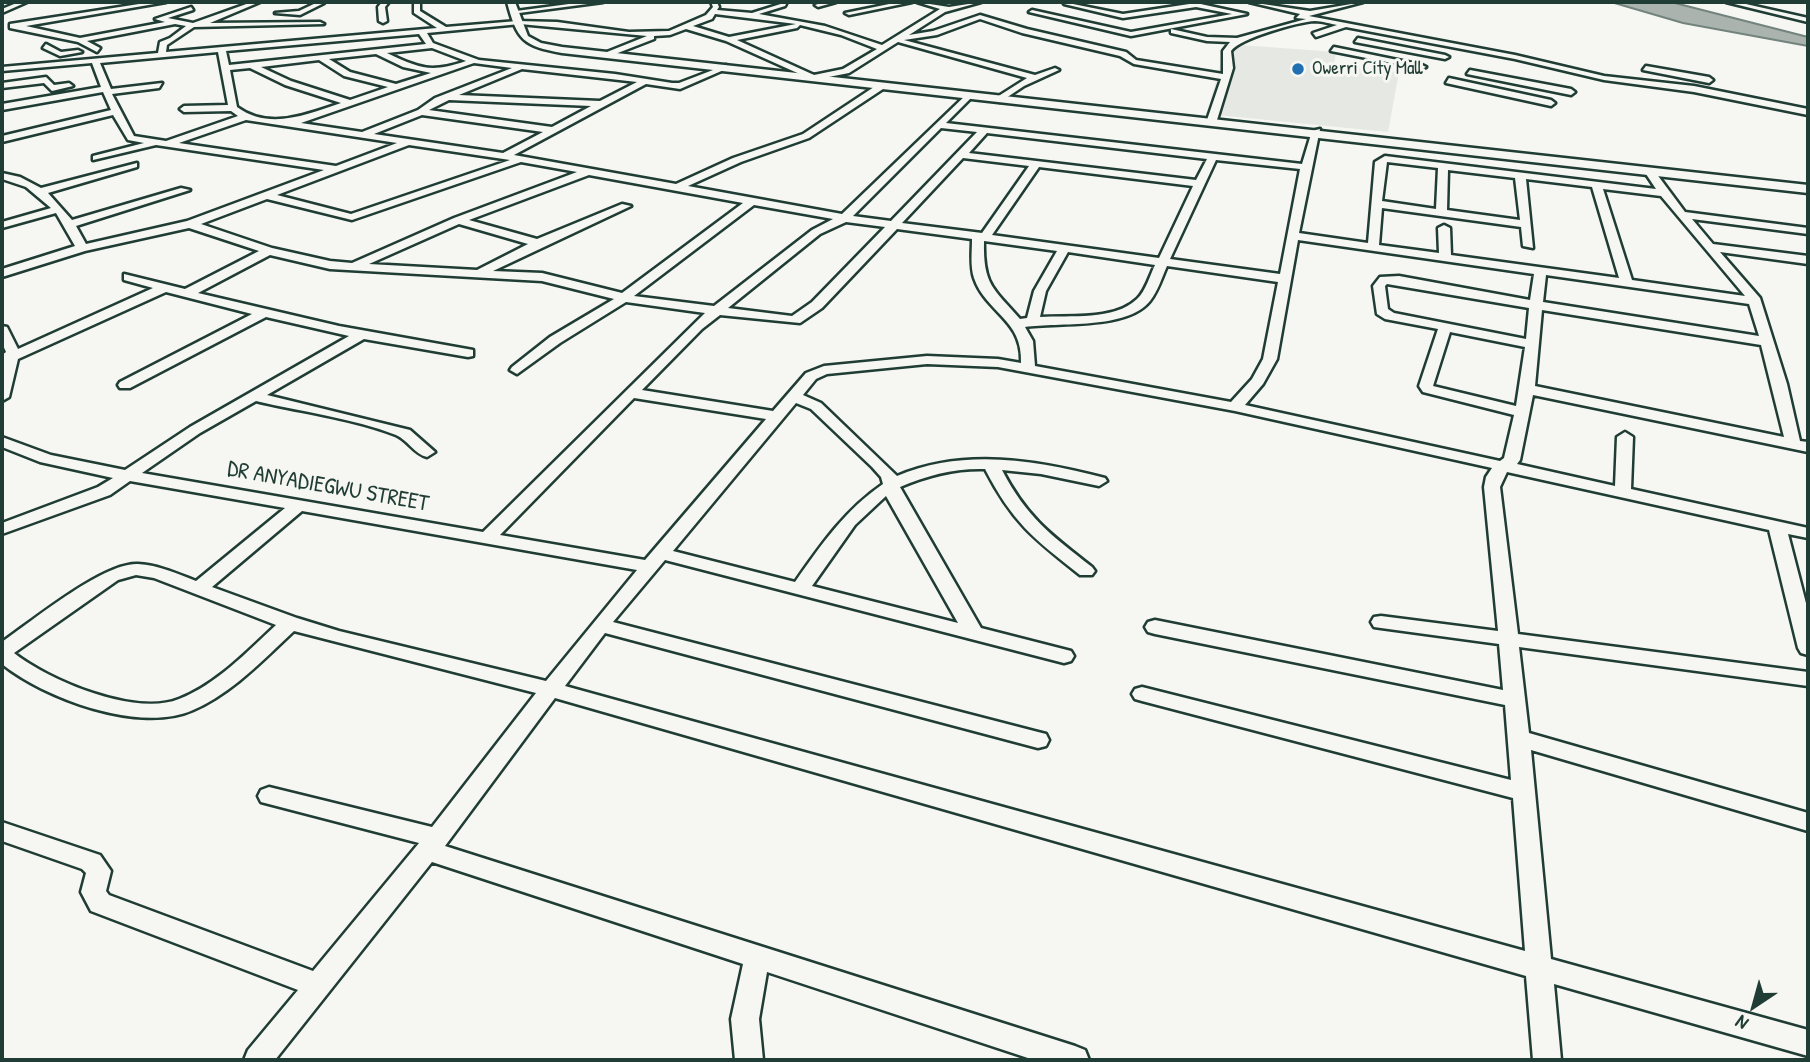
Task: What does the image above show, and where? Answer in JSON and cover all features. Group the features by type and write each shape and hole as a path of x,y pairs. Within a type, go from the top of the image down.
{"main road":[{"path":"515,5 524,39 531,44 880,87 1801,186"},
{"path":"520,24 529,39 536,43 635,58"},
{"path":"721,68 1293,131"},
{"path":"1318,132 1801,186"},
{"path":"1801,186 1808,202"}],"street":[{"path":"2,11 24,2"},
{"path":"13,26 163,2"},
{"path":"155,43 165,43 193,25 233,13 257,2 268,2"},
{"path":"270,13 300,13 321,4 302,2"},
{"path":"383,21 381,7 386,2"},
{"path":"417,2 416,12 445,30"},
{"path":"515,5 600,2"},
{"path":"714,2 717,3 714,12"},
{"path":"748,15 783,5 784,2"},
{"path":"818,5 832,2"},
{"path":"849,13 909,2"},
{"path":"920,2 947,10"},
{"path":"688,27 729,39 813,78 846,71 947,10 978,2"},
{"path":"1032,12 1124,34 1167,29 1243,14 1196,5 1123,16 1066,2"},
{"path":"1252,2 1308,12"},
{"path":"1329,2 1345,5"},
{"path":"1360,2 1299,16 1604,78 1694,89 1808,112"},
{"path":"1731,2 1808,20"},
{"path":"1774,2 1797,17"},
{"path":"191,9 159,19 193,25 320,24"},
{"path":"610,54 657,34 688,27 714,12 803,24 854,36 884,49"},
{"path":"233,13 258,13"},
{"path":"897,40 934,33 980,17 1025,31 1123,54 1134,62 1226,77"},
{"path":"1167,29 1211,40 1237,40 1316,19"},
{"path":"79,40 173,22"},
{"path":"2,69 520,24 558,24 614,33 657,34"},
{"path":"729,39 803,24"},
{"path":"2,25 79,40 97,50"},
{"path":"1316,35 1346,25"},
{"path":"1379,31 1334,49 1422,67"},
{"path":"422,32 432,46"},
{"path":"774,32 795,39"},
{"path":"897,40 1035,78"},
{"path":"1195,45 1211,40"},
{"path":"1212,120 1229,68 1227,51 1237,40"},
{"path":"1358,40 1444,57"},
{"path":"162,55 165,43"},
{"path":"46,46 60,54 109,49"},
{"path":"225,68 432,46 473,61 677,87 721,68"},
{"path":"1411,72 1465,48"},
{"path":"222,50 233,108"},
{"path":"378,52 406,65 439,72"},
{"path":"1506,56 1449,81 1551,103"},
{"path":"321,58 348,74 397,87"},
{"path":"95,61 131,138 336,168"},
{"path":"288,124 473,61"},
{"path":"251,65 288,83 350,103"},
{"path":"362,135 519,68"},
{"path":"1515,68 1589,82"},
{"path":"1646,68 1719,82"},
{"path":"1000,99 1035,78 1055,70"},
{"path":"1470,72 1571,92"},
{"path":"2,86 46,80 52,89 159,85"},
{"path":"504,156 643,82"},
{"path":"2,107 105,87"},
{"path":"676,188 745,157 806,136 880,87"},
{"path":"580,93 596,96 586,103"},
{"path":"488,537 632,393 675,346 816,232 844,218 862,204 967,97"},
{"path":"444,98 600,104"},
{"path":"184,109 233,108 245,117"},
{"path":"2,139 117,111"},
{"path":"421,112 552,130"},
{"path":"97,158 160,144 245,117 504,156 844,218 1286,279"},
{"path":"939,125 1306,167"},
{"path":"190,224 269,251 330,265 542,277 626,297 783,320 803,317 897,225 985,130"},
{"path":"1235,407 1267,369 1306,167 1318,132"},
{"path":"2,273 82,248 190,224 408,142"},
{"path":"962,155 1200,184"},
{"path":"1016,324 1033,320 1104,317 1129,312 1145,299 1213,156"},
{"path":"265,195 352,217 520,159"},
{"path":"1373,248 1382,160 1664,193"},
{"path":"1028,368 1026,334 981,282 982,236 1035,164"},
{"path":"42,191 133,165"},
{"path":"1441,213 1443,166"},
{"path":"1527,389 1800,446 1755,301 1746,286 1664,193 1649,171"},
{"path":"351,267 458,220 587,172"},
{"path":"1520,175 1529,246"},
{"path":"2,176 20,179 42,191 70,224 82,248"},
{"path":"2,184 20,179"},
{"path":"1597,185 1627,284"},
{"path":"70,224 184,190"},
{"path":"517,370 540,350 626,297 751,202"},
{"path":"1377,204 1527,224"},
{"path":"478,274 538,243 626,206"},
{"path":"2,225 56,210"},
{"path":"1683,215 1808,231"},
{"path":"458,220 538,243"},
{"path":"1444,228 1445,258"},
{"path":"1293,236 1755,301"},
{"path":"1033,320 1034,308 1044,281 1065,247"},
{"path":"1711,247 1808,260"},
{"path":"187,293 269,251"},
{"path":"1540,271 1527,389 1512,460 1494,477 1492,487 1519,738 1546,1060"},
{"path":"128,277 360,335 468,352"},
{"path":"1532,344 1385,314 1382,311 1381,282 1399,280 1768,342"},
{"path":"7,358 40,346 164,288"},
{"path":"125,385 264,313"},
{"path":"1445,328 1426,386 1428,389 1521,412"},
{"path":"2,330 13,352 7,358 2,397"},
{"path":"2,529 104,491 195,430 360,335"},
{"path":"258,1060 432,844 553,690 600,625 775,416 811,376 824,370 852,365 928,360 987,362 1028,368 1235,407 1808,533"},
{"path":"632,393 775,416"},
{"path":"254,396 384,426 405,433 427,452"},
{"path":"793,396 816,406 889,476 894,495 974,633"},
{"path":"1623,492 1625,437"},
{"name":"DR ANYADIEGWU STREET","path":"2,442 46,459 128,475 488,537 654,560 800,589 1064,656"},
{"path":"990,463 1010,503 1035,531 1086,570"},
{"path":"800,589 831,544 857,514 891,485 917,475 950,467 990,463 1034,467 1099,481"},
{"path":"200,587 299,505"},
{"path":"1777,526 1808,648"},
{"path":"290,623 212,689 182,707 160,711 137,709 79,695 38,680 2,653 84,592 124,571 136,569 158,573 290,623 337,637 553,690 1808,1043"},
{"path":"1381,622 1808,679"},
{"path":"600,625 1038,740"},
{"path":"1154,627 1515,700"},
{"path":"1142,694 1524,792"},
{"path":"1519,738 1808,822"},
{"path":"269,796 432,844 758,956 1075,1060"},
{"path":"2,831 92,862 99,872 93,892 100,903 318,985"},
{"path":"749,1060 744,1035 745,1001 758,956"}],"shaded area":[{"path":"1611,2 1671,2 1808,37 1808,46 1683,23"},
{"path":"1226,44 1336,52 1334,65 1399,72 1388,132 1207,114"}],"place":[{"name":"Owerri City Mall","path":"1298,69"}]}
